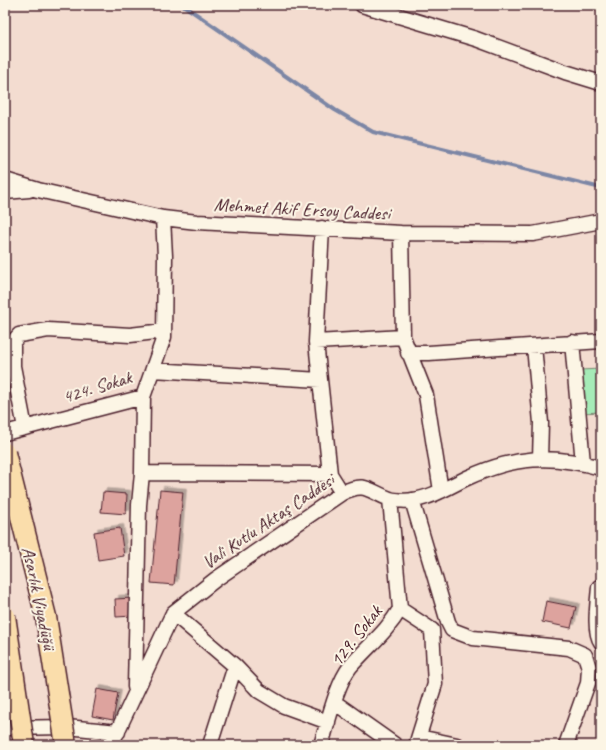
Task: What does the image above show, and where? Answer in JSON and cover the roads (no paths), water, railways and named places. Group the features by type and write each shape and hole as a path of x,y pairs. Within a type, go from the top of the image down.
{"highway":[{"name":"Asarlık Viyadüğü","path":"5,452 46,617 66,745"},
{"name":"Asarlık Viyadüğü","path":"5,616 24,745"}],"street":[{"path":"362,5 476,39 565,72 601,83"},
{"name":"Mehmet Akif Ersoy Caddesi","path":"5,180 38,190 163,218 197,222 401,233 533,234 601,222"},
{"path":"5,192 38,190"},
{"name":"424. Sokak","path":"5,433 144,397 164,337 165,256 163,218"},
{"path":"322,228 316,342 330,474 342,494"},
{"path":"401,233 403,337 408,353 426,395 440,491"},
{"path":"25,428 13,366 13,342 19,335 48,330 130,335 164,331"},
{"path":"316,342 403,337"},
{"path":"408,353 601,341"},
{"path":"572,342 583,463"},
{"path":"534,346 541,423 540,459"},
{"path":"153,370 320,380"},
{"path":"135,694 139,505 142,473 144,397"},
{"name":"Vali Kutlu Aktaş Caddesi","path":"110,745 118,732 173,613 216,579 352,488 364,487 380,493 390,499 412,500 423,498 440,491 494,466 540,459 556,459 583,463 601,468"},
{"path":"142,473 330,474"},
{"name":"129. Sokak","path":"322,745 334,702 350,668 392,624 400,609 390,499"},
{"path":"412,500 448,622 452,630 473,638 570,648 585,655 589,668 588,683 566,745"},
{"path":"601,587 599,587 598,596 597,636 601,642"},
{"path":"400,609 432,630 435,684 418,741 457,745"},
{"path":"173,613 235,666 259,691 284,706 328,722"},
{"path":"210,745 235,666"},
{"path":"334,702 395,745"},
{"path":"5,728 67,727 118,732"}],"waterway":[{"path":"183,5 335,110 373,132 601,188"}]}
